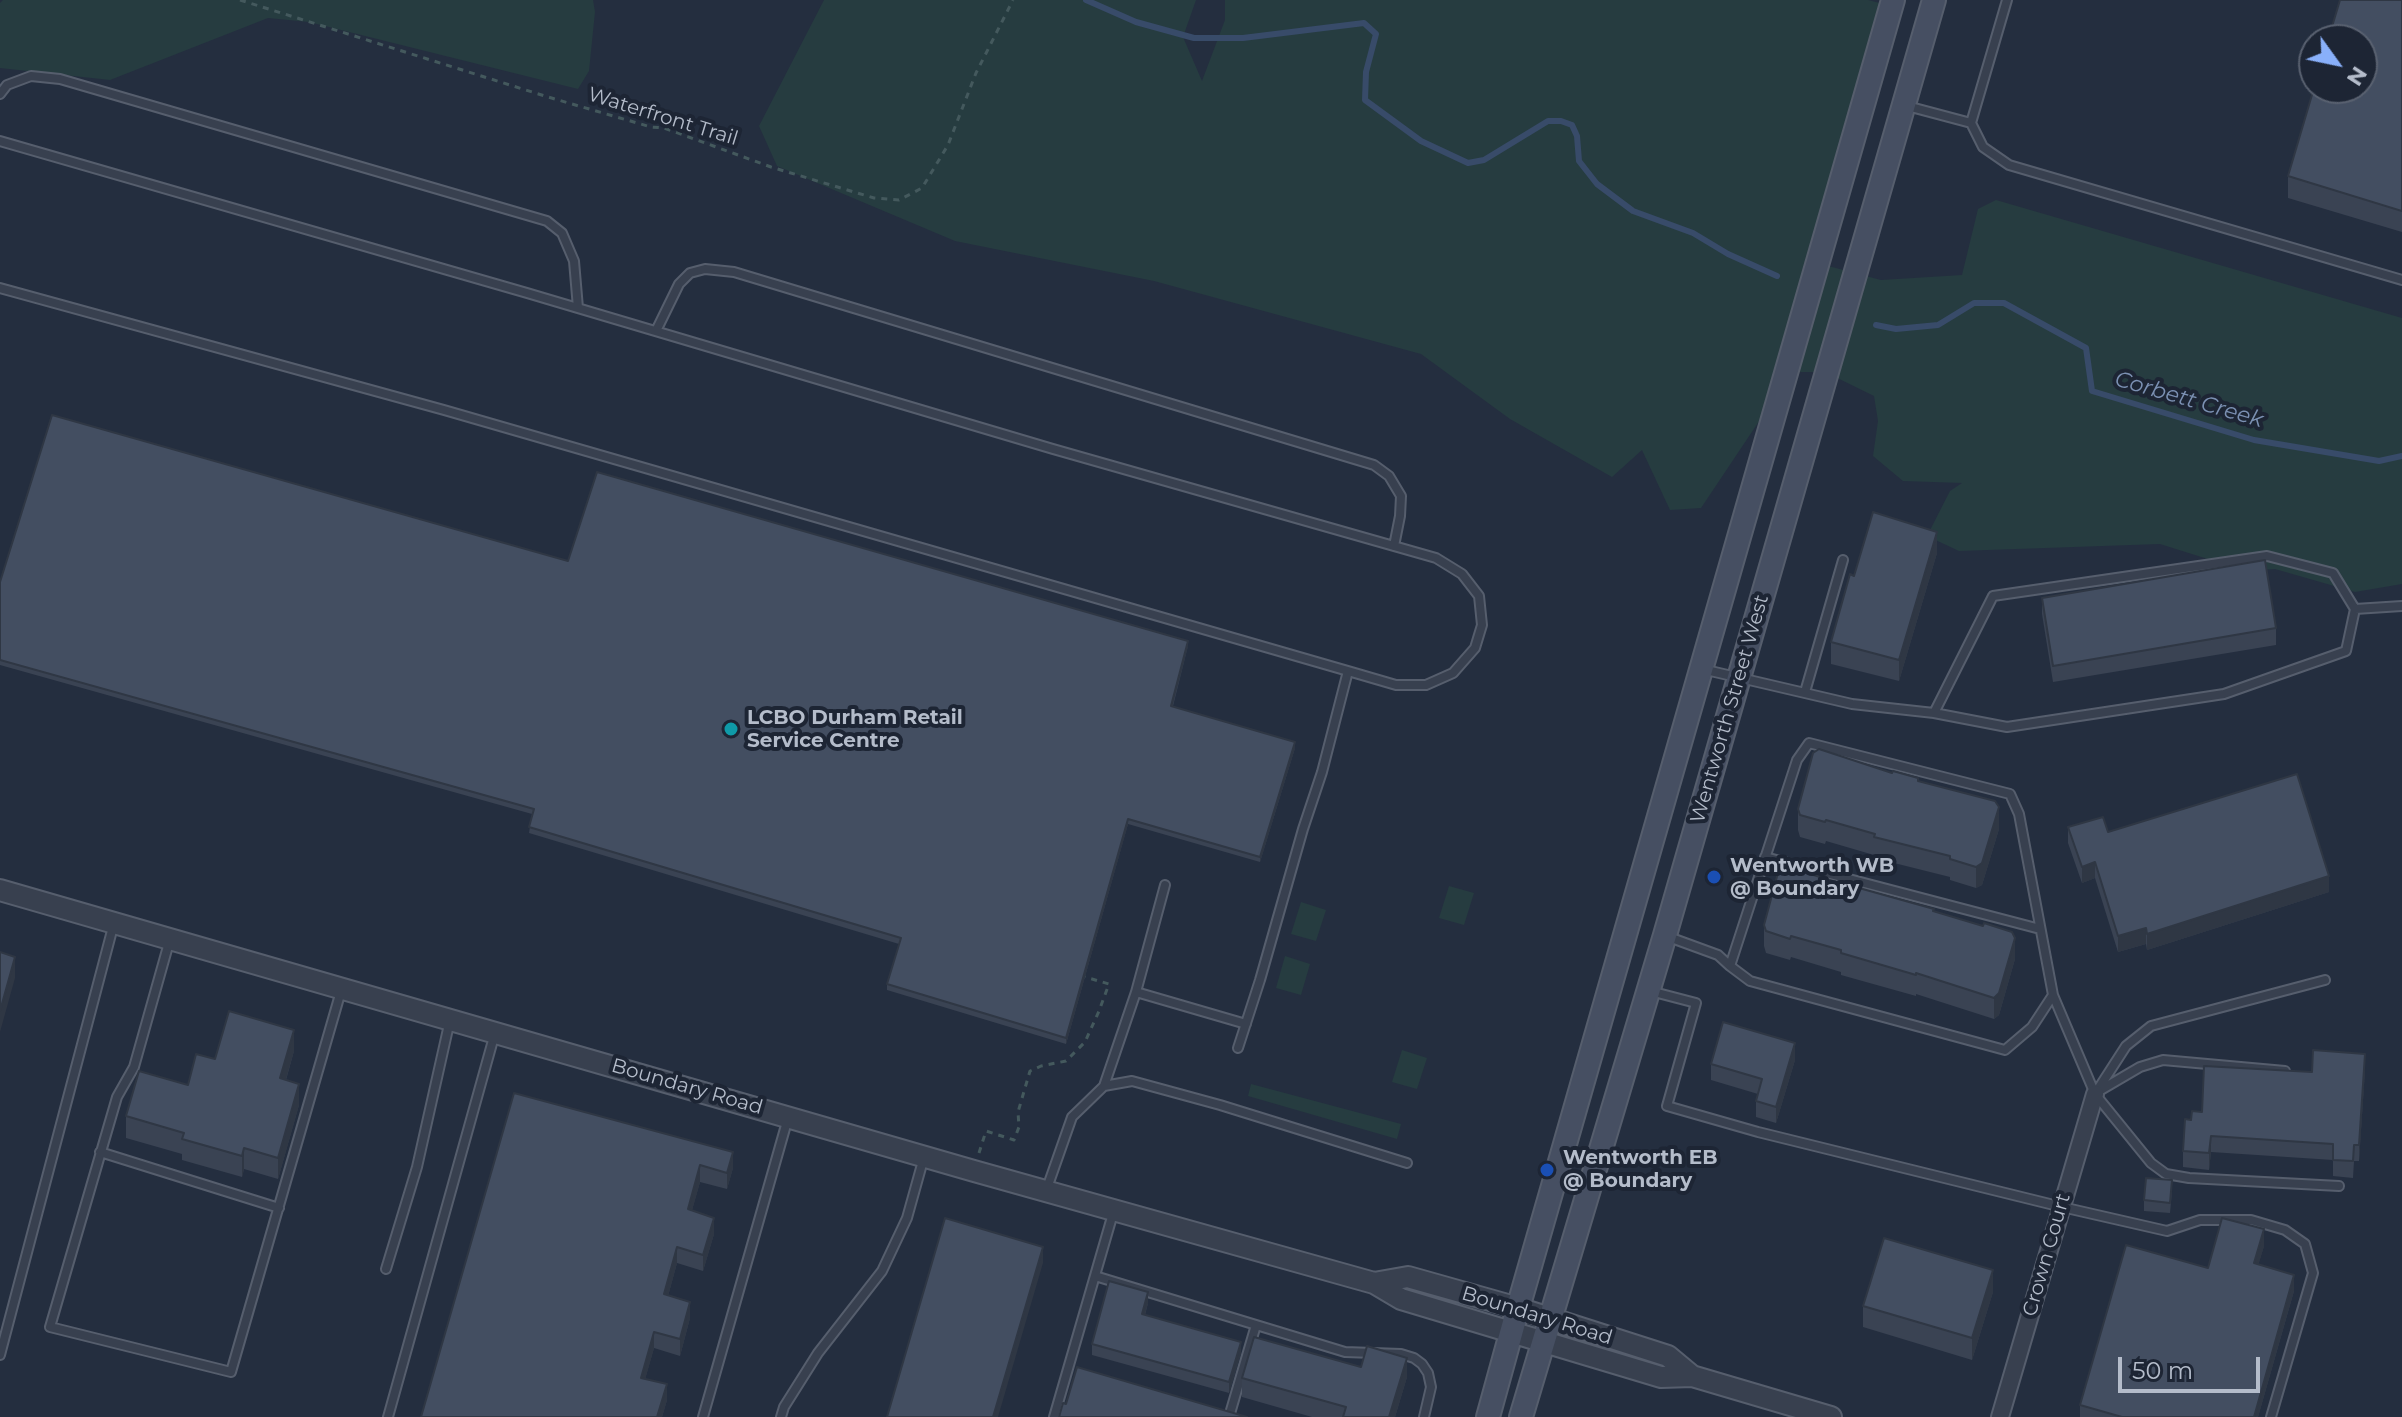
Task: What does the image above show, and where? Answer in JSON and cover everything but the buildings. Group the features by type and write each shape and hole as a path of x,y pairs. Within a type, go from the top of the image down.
{"main road":[{"name":"Wentworth Street West","path":"1488,1417 1893,0"},
{"name":"Wentworth Street West","path":"1521,1417 1740,678 1934,0"}],"street":[{"name":"Boundary Road","path":"0,890 1374,1283 1401,1299 1513,1333 1548,1330"},
{"name":"Crown Court","path":"2000,1417 2095,1094"},
{"name":"Boundary Road","path":"1374,1283 1408,1277 1518,1308 1548,1330 1661,1377 1692,1376 1831,1417"}],"lane":[{"path":"2007,0 1971,123 1983,147 2009,165 2402,280"},
{"path":"0,94 7,85 31,76 60,79 547,221 562,233 574,261 578,308"},
{"path":"1904,105 1971,123"},
{"path":"0,141 1436,558 1462,574 1479,596 1482,625 1475,648 1453,673 1426,685 1396,685 444,410 0,288"},
{"path":"656,331 679,284 690,273 705,269 734,272 1374,465 1389,476 1401,496 1394,546"},
{"path":"1701,669 1852,704 1934,713 2007,727 2224,694 2346,651 2355,609 2333,573 2267,556 1993,596 1934,713"},
{"path":"1805,692 1843,560"},
{"path":"2355,609 2402,606"},
{"path":"1238,1048 1322,772 1348,671"},
{"path":"1730,966 1797,760 1809,743 2010,794 2019,814 2053,995 2095,1094 2151,1163 2166,1174 2189,1178 2339,1186"},
{"path":"1765,857 2040,929"},
{"path":"1046,1191 1072,1117 1104,1086 1136,992 1165,885"},
{"path":"0,1355 114,923"},
{"path":"1665,935 1718,955 1750,981 2005,1050 2032,1027 2053,995"},
{"path":"171,938 134,1067 117,1097 50,1327 231,1372 342,988"},
{"path":"2095,1094 2126,1046 2151,1026 2325,980"},
{"path":"1649,990 1696,1003 1667,1106 1758,1132 2167,1231 2200,1220 2251,1220 2285,1230 2305,1244 2313,1273 2271,1417"},
{"path":"1136,992 1246,1024"},
{"path":"386,1269 417,1167 451,1019"},
{"path":"388,1417 496,1032"},
{"path":"2095,1094 2140,1067 2163,1060 2285,1071"},
{"path":"1104,1086 1132,1081 1407,1163"},
{"path":"703,1417 789,1117"},
{"path":"100,1152 279,1208"},
{"path":"781,1417 784,1407 818,1353 882,1271 907,1218 924,1156"},
{"path":"1054,1417 1114,1210"},
{"path":"1095,1276 1345,1352 1401,1354 1414,1358 1428,1373 1431,1387 1424,1417"},
{"path":"1215,1411 1231,1417 1256,1325"},
{"path":"1068,1368 1083,1372"}],"path":[{"name":"Waterfront Trail","path":"240,0 548,97 664,128 771,167 874,198 899,200 922,188 948,145 976,73 1012,2"},
{"path":"978,1156 986,1131 1014,1140 1019,1127 1018,1112 1030,1071 1066,1061 1085,1042 1109,984 1085,977"}],"green space":[{"path":"3,0 593,0 595,12 589,71 578,89 309,22 268,18 110,80 0,68 0,3"},
{"path":"824,0 1196,0 1183,37 1202,81 1225,20 1225,0 1868,0 1891,6 1817,263 1881,280 1962,275 1978,209 1996,200 2402,318 2402,584 2355,592 2275,569 2246,571 2160,544 1959,551 1927,536 1950,491 1962,483 1903,481 1873,456 1878,421 1874,396 1825,372 1792,372 1701,508 1670,510 1642,450 1612,477 1510,419 1421,354 1154,281 955,241 777,166 759,126"},
{"path":"1449,886 1474,893 1464,925 1439,918"},
{"path":"1301,902 1326,910 1316,941 1291,934"},
{"path":"1285,956 1310,964 1301,995 1276,988"},
{"path":"1402,1050 1427,1058 1417,1089 1392,1082"},
{"path":"1251,1084 1401,1124 1397,1139 1248,1096"}],"waterway":[{"name":"Corbett Creek","path":"1086,0 1136,22 1194,38 1243,38 1364,23 1376,34 1366,72 1365,100 1421,141 1468,163 1484,160 1548,121 1572,125 1577,136 1579,161 1597,184 1633,211 1693,233 1728,254 1777,276"},
{"name":"Corbett Creek","path":"1876,325 1896,329 1938,325 1974,303 2004,303 2086,348 2092,391 2254,440 2379,461 2402,456"}],"place":[{"name":"LCBO Durham Retail Service Centre","path":"731,729"},
{"name":"Wentworth WB @ Boundary","path":"1714,877"},
{"name":"Wentworth EB @ Boundary","path":"1547,1170"}]}
